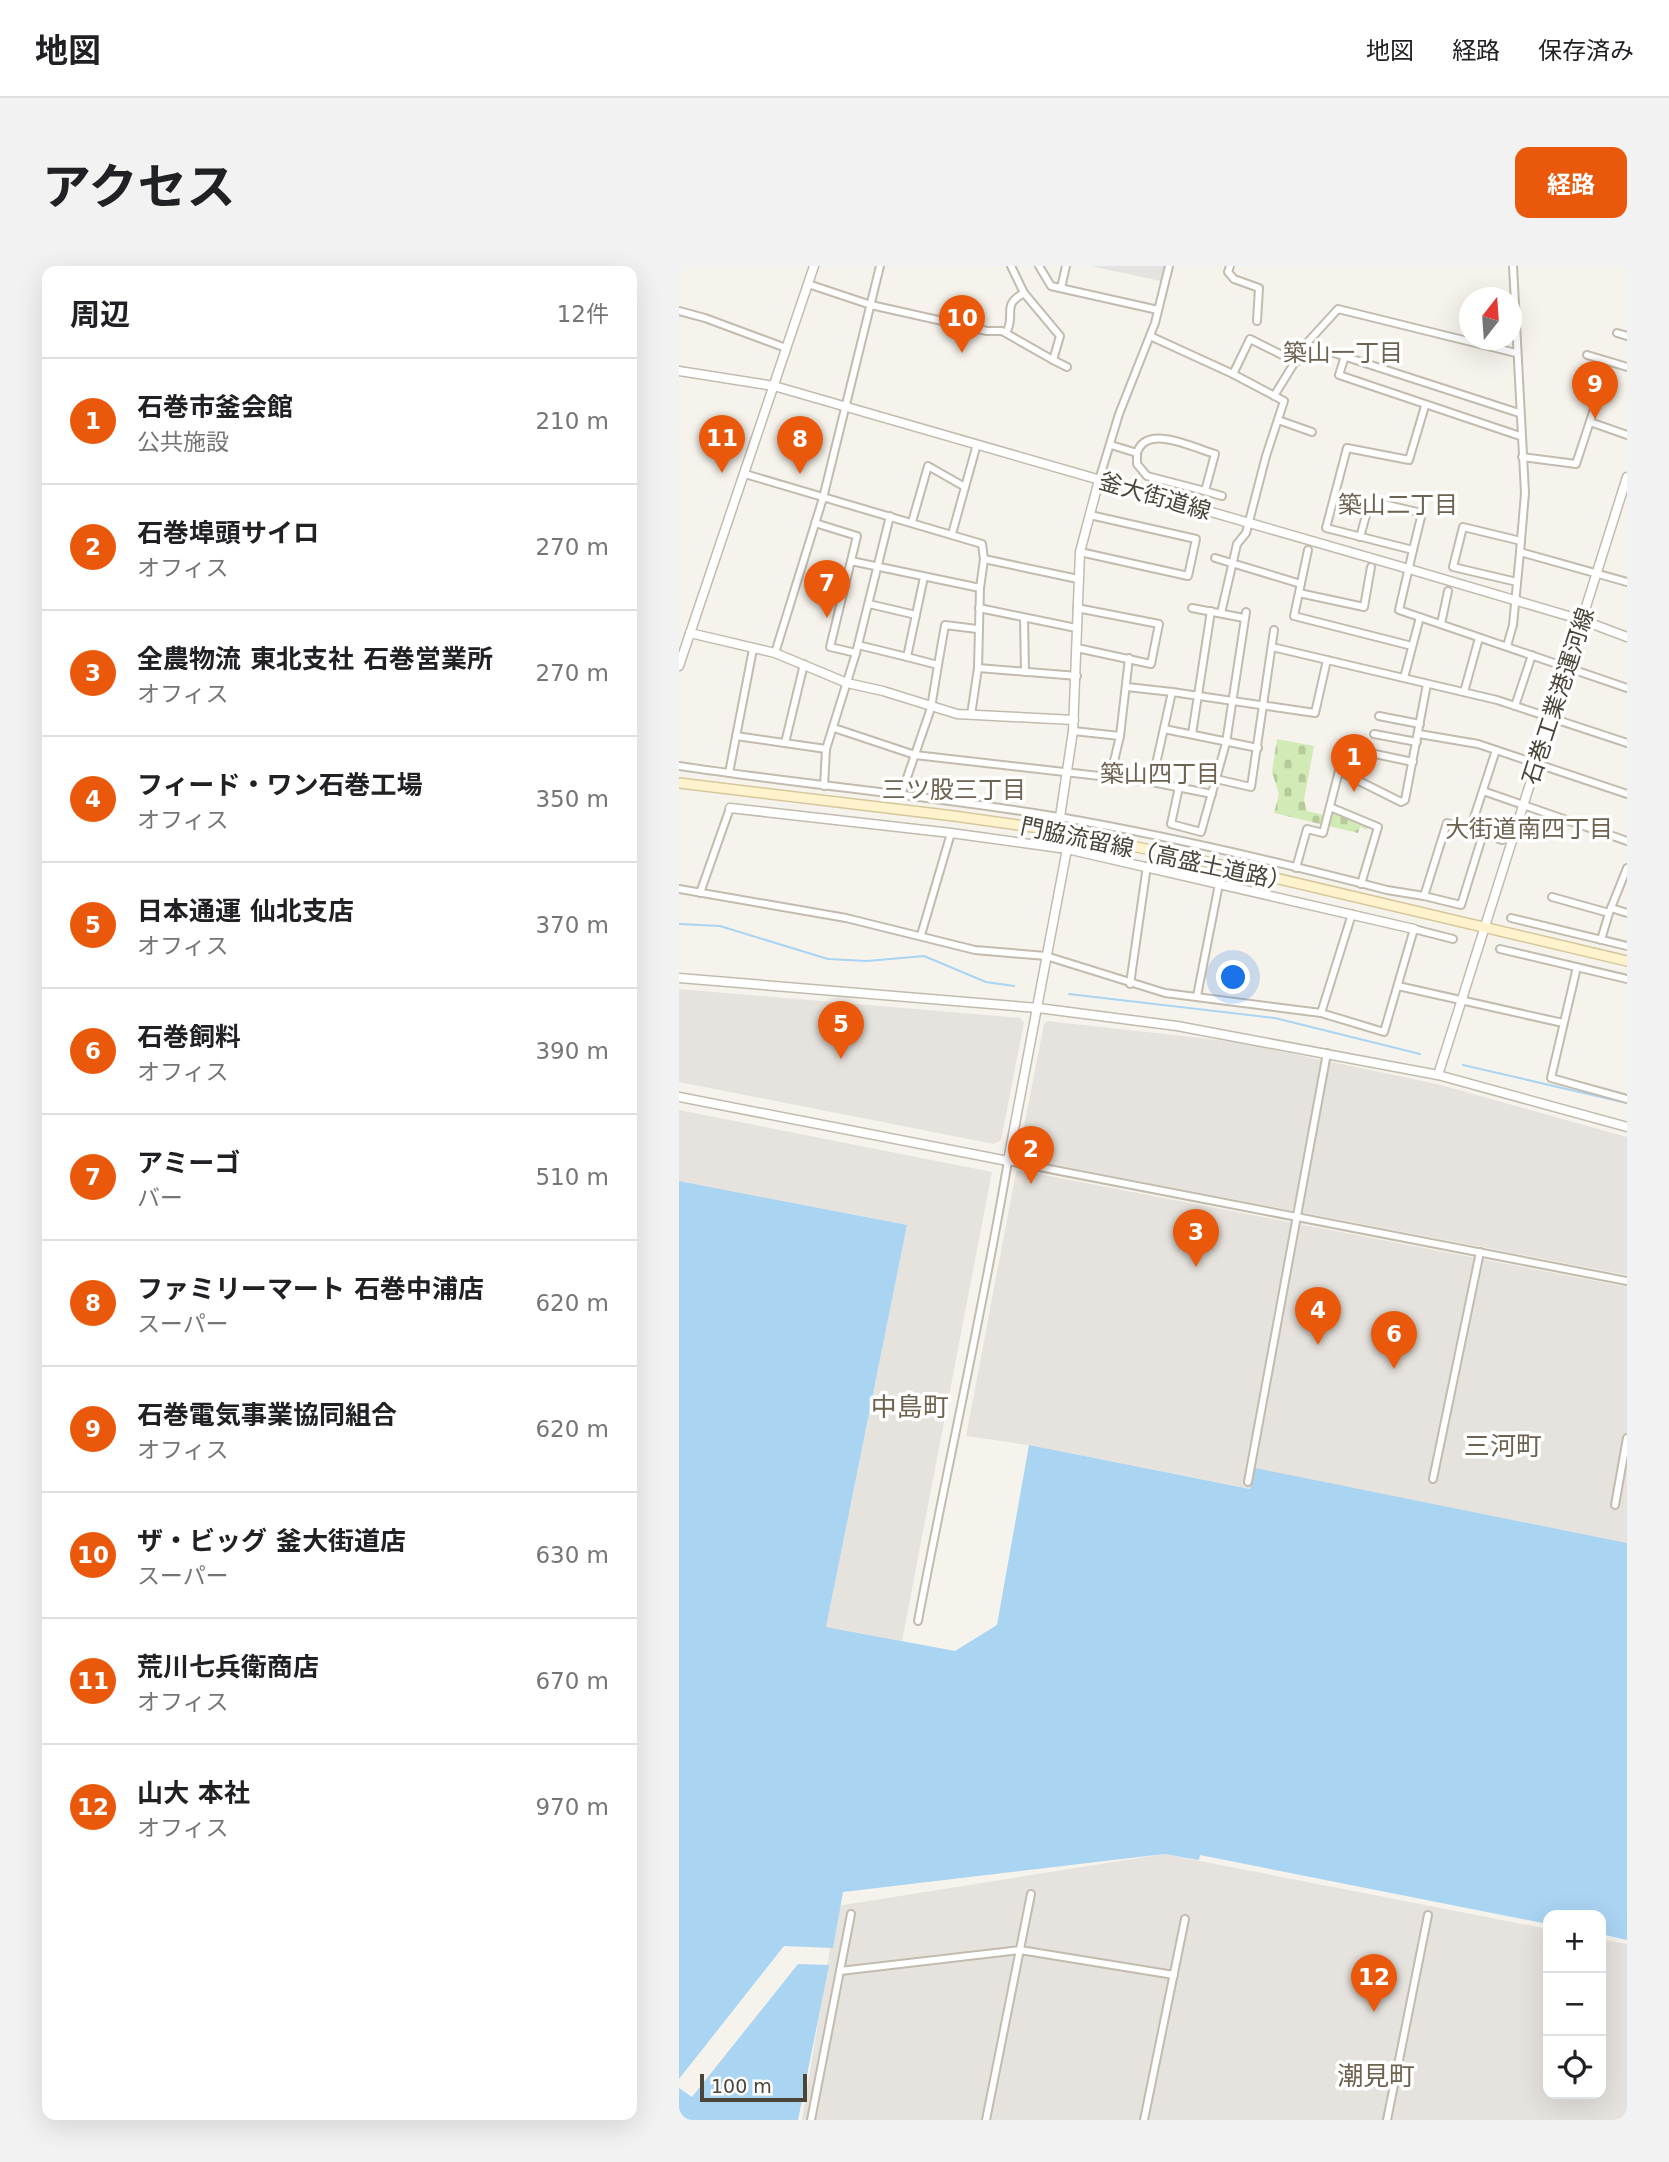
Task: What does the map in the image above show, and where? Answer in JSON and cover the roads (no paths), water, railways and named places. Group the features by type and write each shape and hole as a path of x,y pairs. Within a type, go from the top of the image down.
{"main road":[{"name":"門脇流留線（高盛土道路）","path":"679,783 1060,831 1199,860 1627,961"}],"street":[{"path":"679,666 814,266"},
{"path":"775,653 823,498 880,266"},
{"path":"1011,266 1024,293 1059,336 1053,360"},
{"path":"1039,266 1051,286 1158,310"},
{"path":"1061,288 1066,266"},
{"path":"1060,817 1074,720 1080,552 1119,414 1150,336 1169,266"},
{"path":"1230,266 1228,272 1234,279 1259,288 1257,321"},
{"path":"1507,646 1515,600 1525,494 1513,266"},
{"path":"808,284 870,305 1006,333 1067,367"},
{"path":"1006,333 1011,324 1011,303 1024,293"},
{"path":"1274,396 1306,344 1338,309 1516,354"},
{"path":"679,312 705,318 786,348"},
{"path":"1617,332 1627,336"},
{"path":"1150,336 1284,401 1246,533 1237,544 1221,612"},
{"path":"1233,374 1250,339 1296,362"},
{"path":"1306,344 1519,413"},
{"path":"1587,355 1627,367"},
{"path":"1345,356 1339,375 1520,436"},
{"name":"釜大街道線","path":"679,371 774,386 1515,600 1627,637"},
{"path":"1522,457 1576,464 1596,403"},
{"path":"1413,550 1327,528 1347,448 1409,460 1425,406"},
{"path":"1278,421 1312,432"},
{"path":"1590,422 1627,435"},
{"path":"1205,491 1215,454 1160,437 1145,441 1139,447 1137,464 1147,476 1222,496"},
{"path":"951,534 977,444"},
{"path":"1111,444 1137,453"},
{"path":"912,522 928,466 964,487"},
{"path":"745,474 982,544 984,559 977,629 978,668 971,715"},
{"name":"石巻工業港運河線","path":"1438,1075 1597,573 1623,502 1627,477"},
{"path":"1360,537 1370,501 1422,513 1398,610 1627,688"},
{"path":"1080,552 1188,576 1196,539 1090,515"},
{"path":"824,786 826,749 856,653 890,516"},
{"path":"815,523 857,536 829,647 856,653"},
{"path":"1517,582 1453,567 1464,527 1521,541"},
{"path":"1308,550 1294,616 1412,646"},
{"path":"1520,552 1627,582"},
{"path":"1215,558 1301,584"},
{"path":"984,559 1078,579"},
{"path":"851,561 980,588"},
{"path":"1299,593 1364,607 1371,567"},
{"path":"907,657 924,577"},
{"path":"1441,624 1448,591"},
{"path":"869,604 916,615"},
{"path":"979,608 1076,628"},
{"path":"1077,608 1159,624 1151,664 1077,648"},
{"path":"1179,787 1171,824 1201,832 1226,743 1245,615 1192,608"},
{"path":"1192,734 1211,611"},
{"path":"1404,678 1420,617"},
{"path":"1024,618 1025,672"},
{"path":"901,795 931,708 946,625 977,629"},
{"path":"1216,779 1251,787 1274,630"},
{"path":"690,633 775,653 847,683 883,691 931,708 971,715 1074,720"},
{"path":"1464,692 1479,638"},
{"path":"858,645 938,665"},
{"path":"1272,647 1464,692 1627,743"},
{"path":"729,774 753,649"},
{"path":"1515,706 1532,655"},
{"path":"1110,778 1120,736 1129,658"},
{"path":"1127,687 1315,712 1327,660"},
{"path":"785,743 804,664"},
{"path":"978,668 1077,676"},
{"path":"1296,869 1307,828 1323,833 1339,771 1401,802 1405,800 1427,684"},
{"path":"1152,782 1172,692"},
{"path":"1379,716 1420,724"},
{"path":"834,728 915,755 1152,782 1212,794"},
{"path":"1164,729 1258,748"},
{"path":"1073,731 1120,736"},
{"path":"1374,734 1417,742"},
{"path":"1419,734 1478,744 1627,794"},
{"path":"736,736 826,749"},
{"path":"1470,830 1496,750"},
{"path":"1370,753 1413,762"},
{"path":"679,766 1060,817 1152,835 1461,905 1483,834"},
{"path":"1483,791 1627,841"},
{"path":"1330,807 1378,827 1361,884"},
{"path":"700,893 730,808 1067,849 1453,939"},
{"path":"1424,896 1447,823 1502,840"},
{"path":"921,935 951,833"},
{"path":"918,1621 954,1431 994,1243 1067,849"},
{"path":"1130,984 1147,866"},
{"path":"1601,940 1627,868"},
{"path":"1197,996 1219,884"},
{"path":"679,889 846,918 975,950 1046,956 1165,993 1321,1013 1384,1032 1414,929"},
{"path":"1552,897 1627,913"},
{"path":"1321,1013 1352,914"},
{"path":"1511,918 1627,946"},
{"path":"1500,949 1627,979"},
{"path":"1577,967 1551,1078 1627,1099"},
{"path":"679,978 1038,1008 1177,1026 1438,1075 1627,1127"},
{"path":"1398,986 1563,1023"},
{"path":"1248,1482 1327,1053"},
{"path":"679,1097 1627,1281"},
{"path":"1433,1479 1479,1252"},
{"path":"1615,1505 1627,1438"},
{"path":"986,2120 1031,1894"},
{"path":"811,2120 851,1914"},
{"path":"1387,2120 1428,1915"},
{"path":"1144,2120 1185,1919"},
{"path":"840,1971 1020,1950 1174,1975"}],"water":[{"path":"679,1181 907,1225 826,1627 955,1651 997,1625 1029,1445 1250,1489 1255,1468 1627,1543 1627,1940 1606,1935 1606,1910 1543,1910 1543,1923 1200,1855 1199,1860 1164,1854 843,1892 833,1948 784,1946 679,2079"},
{"path":"798,1964 829,1965 798,2120 679,2120 679,2088 692,2097"}],"waterway":[{"path":"679,924 720,926 828,959 867,961 924,956 986,982 1014,986"},
{"path":"1069,994 1275,1018 1420,1054"},
{"path":"1463,1065 1627,1103"}],"place":[{"name":"ザ・ビッグ 釜大街道店","path":"962,353"},
{"name":"石巻電気事業協同組合","path":"1595,419"},
{"name":"荒川七兵衛商店","path":"722,473"},
{"name":"ファミリーマート 石巻中浦店","path":"800,474"},
{"name":"アミーゴ","path":"827,618"},
{"name":"石巻市釜会館","path":"1354,792"},
{"name":"日本通運 仙北支店","path":"841,1059"},
{"name":"石巻埠頭サイロ","path":"1031,1184"},
{"name":"全農物流 東北支社 石巻営業所","path":"1196,1267"},
{"name":"フィード・ワン石巻工場","path":"1318,1345"},
{"name":"石巻飼料","path":"1394,1369"},
{"name":"山大 本社","path":"1374,2012"}],"district":[{"name":"築山一丁目","path":"1343,353"},
{"name":"築山二丁目","path":"1398,505"},
{"name":"築山四丁目","path":"1160,774"},
{"name":"三ツ股三丁目","path":"954,790"},
{"name":"大街道南四丁目","path":"1529,829"},
{"name":"中島町","path":"910,1407"},
{"name":"三河町","path":"1503,1446"},
{"name":"潮見町","path":"1376,2076"}]}
